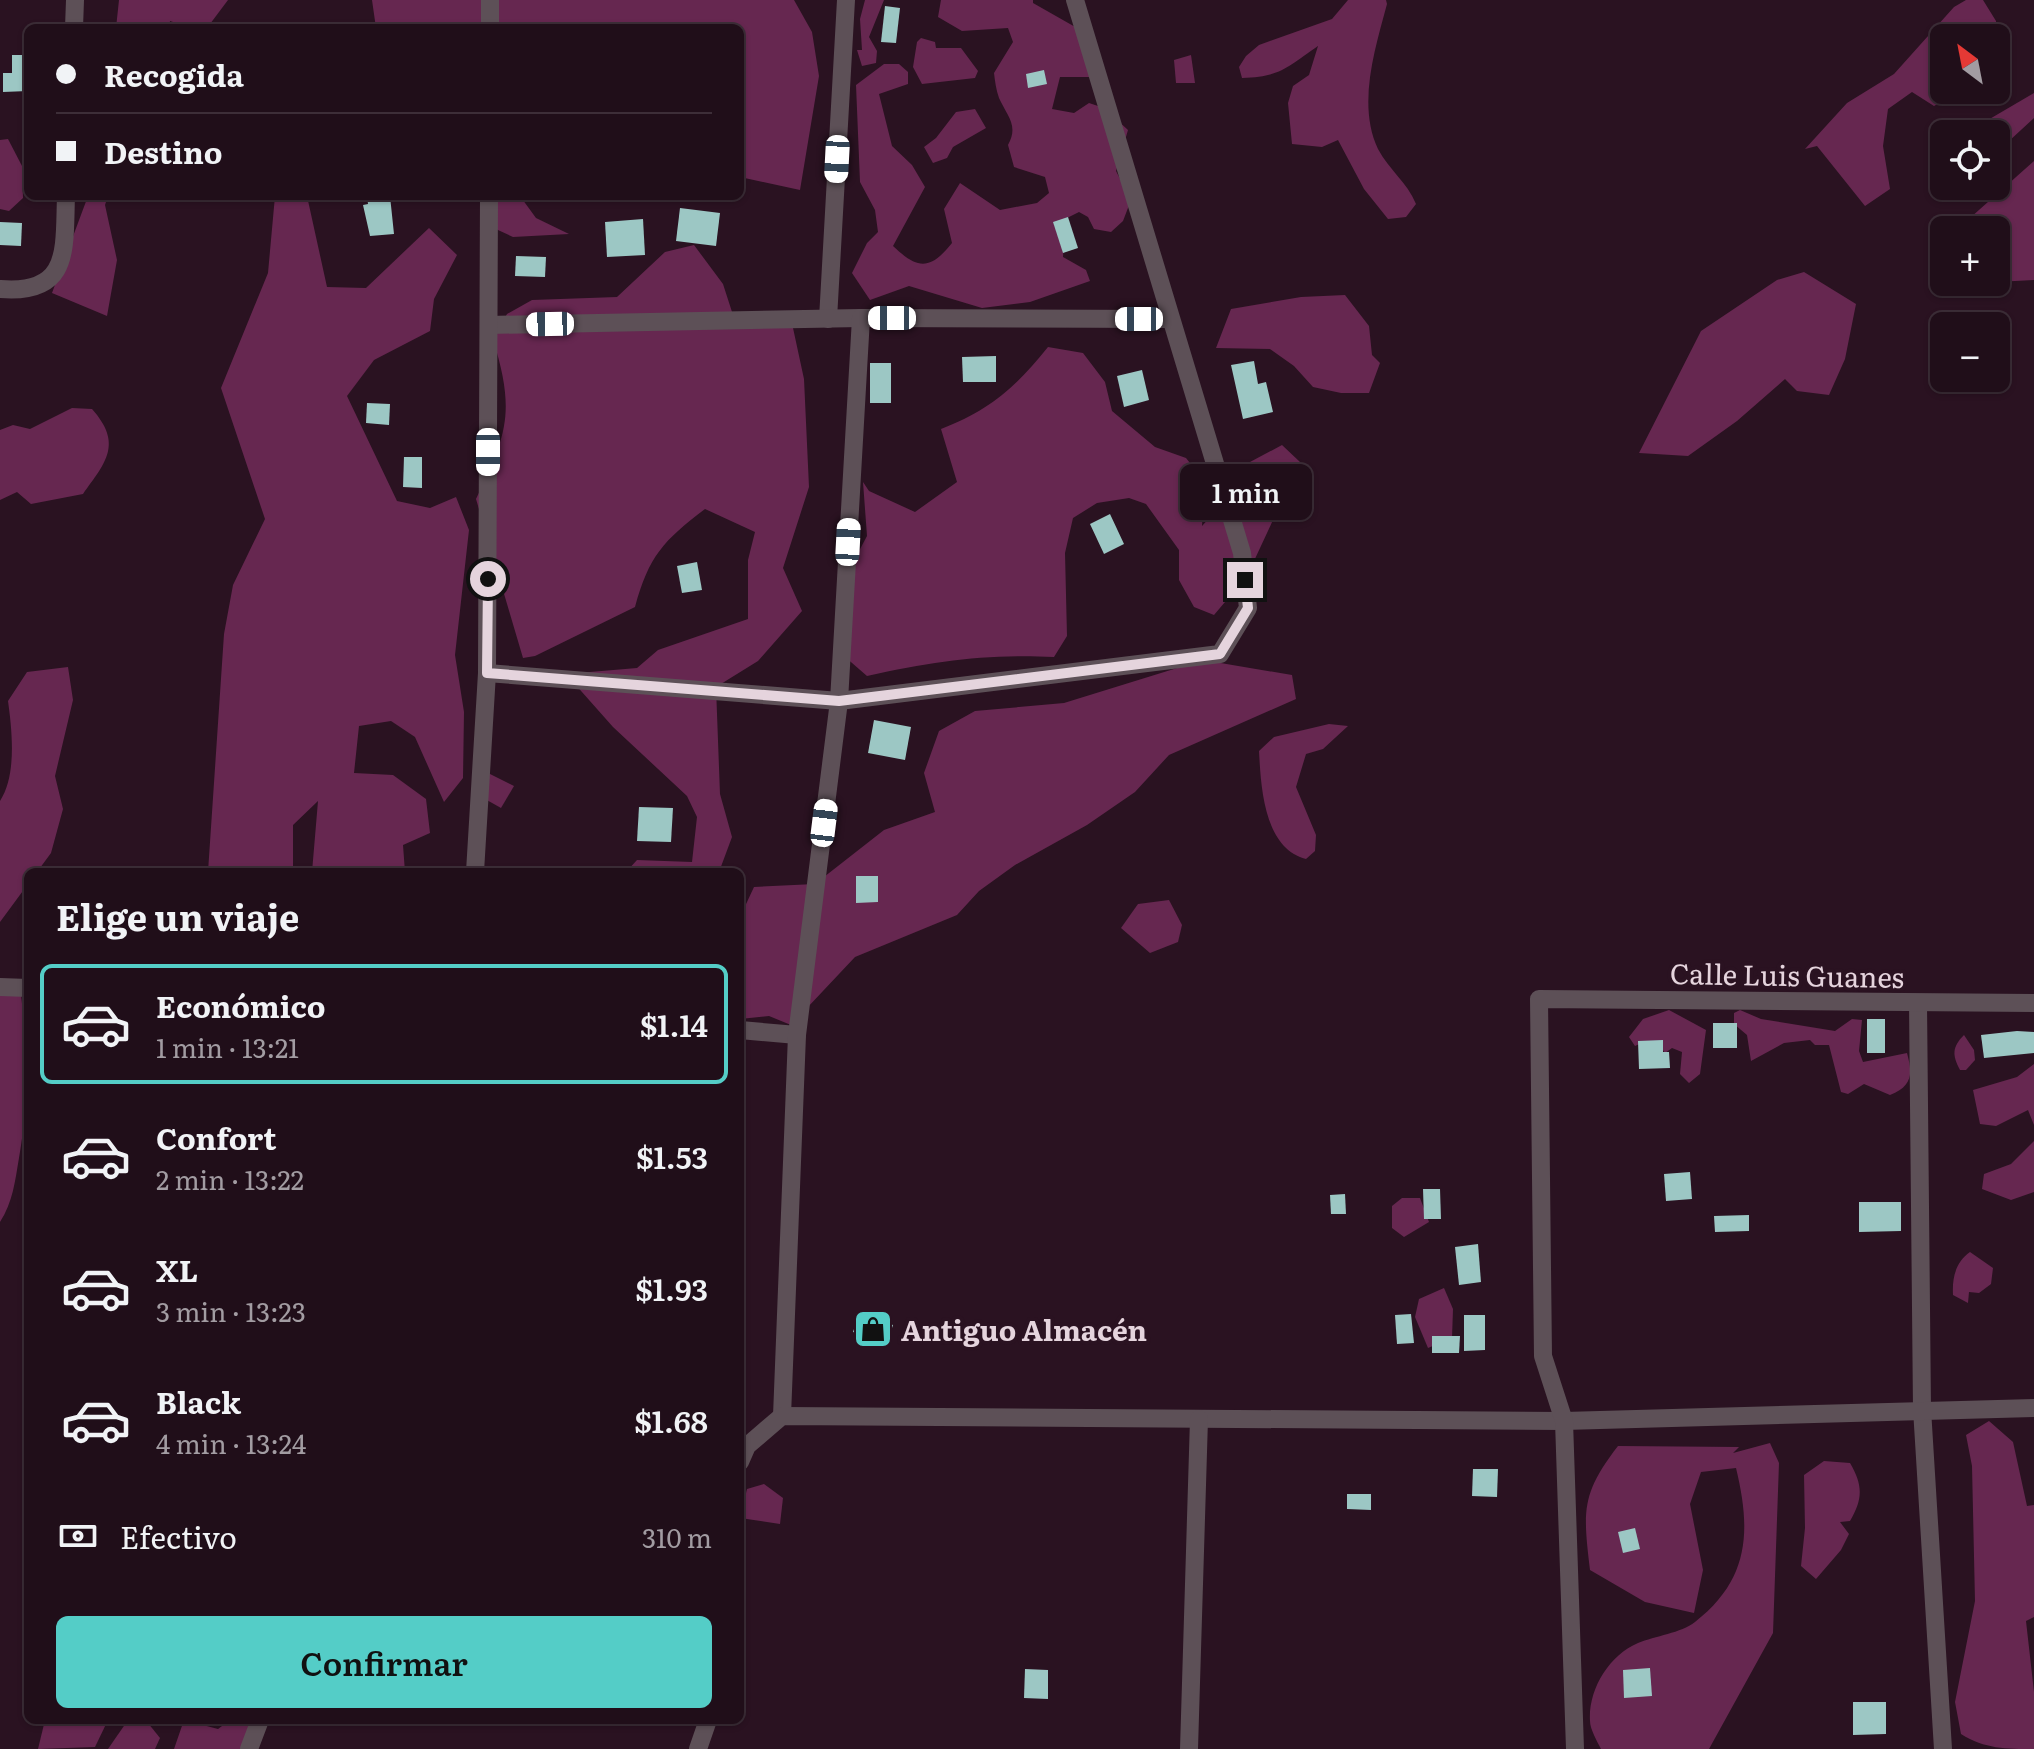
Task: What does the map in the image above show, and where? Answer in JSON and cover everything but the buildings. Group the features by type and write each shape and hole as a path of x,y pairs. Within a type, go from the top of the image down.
{"street":[{"path":"74,24 75,0"},
{"path":"490,0 490,24"},
{"path":"828,319 846,0"},
{"path":"487,673 839,701 1220,654 1248,608 1242,553 1075,0"},
{"path":"0,289 19,290 45,283 63,261 66,200"},
{"path":"475,868 487,673 489,200"},
{"path":"782,1416 797,1035 839,701 861,318"},
{"path":"489,325 861,318 1170,319"},
{"path":"0,987 24,988"},
{"name":"Calle Luis Guanes","path":"1564,1421 1543,1356 1539,999 2034,1003"},
{"path":"1918,1003 1922,1409 1943,1749"},
{"path":"744,1030 797,1035"},
{"path":"744,1453 747,1446 782,1416 1564,1421 2034,1408"},
{"path":"1189,1749 1199,1419"},
{"path":"1564,1421 1575,1749"},
{"path":"249,1749 258,1724"},
{"path":"698,1749 707,1724"}],"shaded area":[{"path":"119,0 228,0 210,24 170,21 170,24 116,24"},
{"path":"372,0 794,0 812,32 819,76 800,190 744,178 744,24 375,24"},
{"path":"865,0 884,0 869,37 877,51 876,63 862,66 857,50 862,50 860,19"},
{"path":"941,0 1033,0 1033,3 1077,28 1090,77 1060,77 1052,109 1074,113 1089,103 1104,108 1128,130 1116,171 1131,200 1123,221 1111,232 1094,229 1088,217 1079,212 1065,219 1063,257 1086,270 1090,281 1030,302 982,308 909,286 870,300 852,273 867,243 878,232 875,210 860,182 856,85 884,64 899,64 908,72 908,84 879,94 892,146 912,165 925,187 893,246 902,254 923,264 937,259 952,243 944,209 960,183 1000,210 1037,203 1049,193 1045,177 1014,167 1008,145 1012,126 999,98 994,73 1013,42 1008,28 962,31 938,17"},
{"path":"1348,0 1386,0 1370,77 1369,114 1378,149 1416,204 1406,217 1388,219 1364,189 1338,140 1322,147 1292,144 1288,103 1293,86 1309,75 1318,46 1283,70 1266,76 1242,78 1239,67 1259,45 1332,19"},
{"path":"1966,0 1983,0 1996,24 1939,24 1954,7"},
{"path":"1930,34 1930,103 1912,92 1888,109 1883,146 1890,189 1865,206 1817,146 1805,149 1847,103 1894,74"},
{"path":"921,38 935,42 936,48 961,48 978,71 975,78 922,84 913,67 917,42"},
{"path":"1191,55 1195,83 1176,83 1174,60"},
{"path":"2034,93 2034,118 2010,140 2010,120 1988,120"},
{"path":"975,109 986,128 953,147 947,158 933,163 924,147 936,138 956,112"},
{"path":"8,139 22,166 23,198 9,211 0,209 0,140"},
{"path":"2034,161 2034,280 2010,281 2010,216 1972,216 1990,200 2010,200 2010,182"},
{"path":"87,200 107,200 105,205 117,260 107,316 52,293"},
{"path":"275,200 308,200 327,287 366,288 429,228 457,255 434,299 430,331 374,360 347,396 397,501 430,508 456,497 469,530 455,655 464,712 463,778 444,802 415,737 391,721 359,726 354,773 393,775 426,799 430,833 403,845 405,868 312,868 318,801 293,825 293,868 208,868 224,634 233,585 265,519 221,388 268,273"},
{"path":"493,200 523,200 536,218 569,234 513,237 487,225"},
{"path":"694,245 723,284 733,315 790,314 804,379 809,487 783,568 802,611 758,661 716,687 720,794 732,837 720,868 630,868 637,860 692,862 697,817 687,796 613,727 566,674 637,668 658,650 748,619 748,560 755,532 705,509 668,541 652,562 635,607 535,656 523,658 476,499 495,456 505,421 504,385 493,339 507,314 532,300 617,297 665,252"},
{"path":"1804,272 1856,304 1845,359 1829,395 1797,391 1785,379 1737,421 1688,456 1639,453 1701,331 1777,280"},
{"path":"1345,295 1369,326 1372,355 1380,363 1369,393 1341,393 1313,387 1294,366 1270,349 1216,348 1231,309 1301,297"},
{"path":"1048,347 1083,353 1105,382 1112,411 1155,447 1186,458 1205,482 1202,526 1231,494 1250,462 1282,445 1300,462 1247,576 1214,615 1194,607 1179,580 1179,550 1146,504 1129,498 1097,503 1073,518 1065,553 1067,636 1054,657 960,660 867,676 844,656 852,564 867,536 863,482 869,491 915,512 957,482 941,429 988,406 1024,374"},
{"path":"72,408 92,409 107,433 109,443 104,462 83,494 31,504 17,492 0,500 0,430 13,425 30,429"},
{"path":"1203,660 1292,675 1296,699 1169,755 1135,792 1087,825 1015,865 979,891 957,915 855,957 791,1025 769,1016 744,1019 744,908 754,887 815,884 884,830 935,812 924,773 939,731 975,711 1064,703"},
{"path":"68,667 73,700 55,776 63,809 51,853 40,868 24,868 24,889 0,922 0,801 9,778 12,752 8,701 27,672"},
{"path":"1329,724 1348,726 1323,749 1306,754 1296,787 1316,835 1315,851 1306,859 1292,853 1273,830 1264,799 1259,751 1274,737"},
{"path":"488,773 514,786 501,808 485,799"},
{"path":"1169,900 1182,925 1178,942 1150,953 1121,928 1138,904"},
{"path":"20,985 24,1029 24,1121 13,1191 0,1222 0,988"},
{"path":"1669,1010 1706,1030 1700,1074 1689,1083 1680,1074 1682,1052 1672,1048 1665,1053 1658,1043 1644,1042 1635,1046 1629,1037 1643,1019"},
{"path":"1740,1010 1761,1019 1835,1031 1852,1019 1862,1020 1859,1051 1863,1062 1907,1053 1910,1074 1907,1084 1890,1095 1864,1084 1848,1094 1841,1092 1829,1045 1815,1045 1810,1040 1784,1043 1751,1061 1747,1035 1734,1024 1734,1013"},
{"path":"1964,1035 1974,1050 1975,1060 1966,1070 1960,1070 1954,1051"},
{"path":"2034,1064 2034,1125 2028,1110 1996,1126 1980,1124 1973,1090 2017,1077"},
{"path":"2034,1141 2034,1192 2011,1200 1982,1189 1984,1174 2011,1164"},
{"path":"1402,1198 1420,1198 1429,1222 1404,1237 1392,1228 1392,1206"},
{"path":"1970,1252 1993,1268 1991,1284 1979,1293 1969,1292 1968,1303 1953,1295 1953,1288 1958,1265"},
{"path":"1444,1288 1453,1309 1452,1338 1428,1348 1415,1317 1419,1299"},
{"path":"1989,1421 2013,1442 2027,1506 2034,1505 2034,1617 2026,1621 2034,1692 2034,1749 1987,1745 1961,1734 1955,1702 1975,1601 1972,1466 1966,1435"},
{"path":"1770,1443 1779,1463 1773,1633 1709,1749 1601,1749 1592,1731 1590,1709 1602,1675 1628,1649 1689,1626 1713,1606 1736,1571 1742,1552 1744,1512 1736,1468 1701,1472 1690,1504 1703,1570 1694,1613 1645,1602 1590,1570 1586,1517 1597,1477 1618,1446 1739,1447 1733,1453"},
{"path":"1824,1461 1850,1463 1860,1492 1850,1521 1840,1522 1849,1534 1841,1550 1816,1579 1801,1566 1805,1528 1804,1475"},
{"path":"764,1484 783,1498 780,1524 744,1519 747,1489"},
{"path":"44,1724 106,1724 95,1747 38,1749"},
{"path":"125,1724 149,1724 160,1738 155,1749 108,1749"},
{"path":"183,1724 218,1729 225,1724 256,1724 247,1749 174,1749"}],"place":[{"name":"Antiguo Almacén","path":"873,1329"}],"route":[{"path":"488,579 487,673 839,701 1220,654 1248,608 1245,580"}]}
